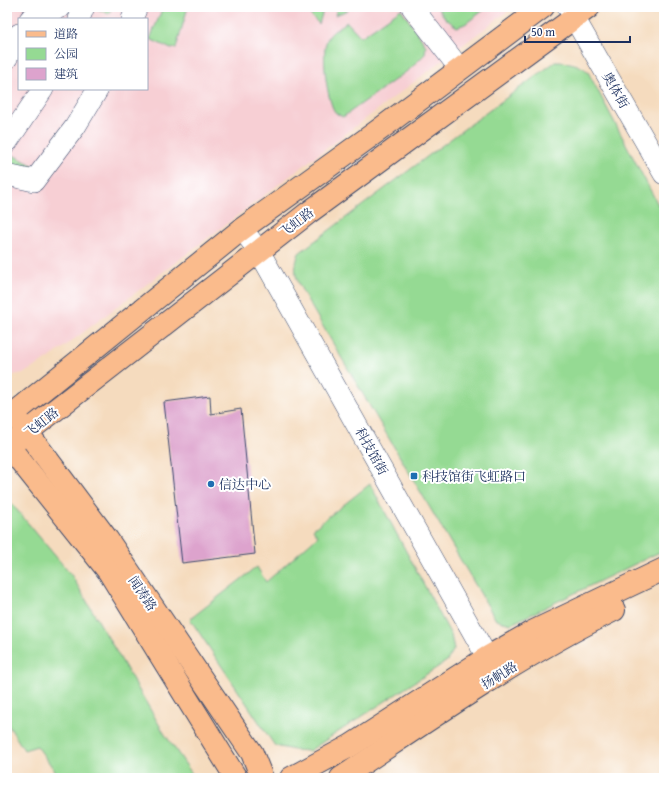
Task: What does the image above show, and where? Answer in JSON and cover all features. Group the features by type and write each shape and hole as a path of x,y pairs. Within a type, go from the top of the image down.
{"main road":[{"name":"飞虹路","path":"9,413 242,229 543,7"},
{"name":"飞虹路","path":"8,445 27,433 308,213 577,11"},
{"name":"闻涛路","path":"9,413 27,433 107,539 252,753 262,778"},
{"name":"闻涛路","path":"8,445 110,572 236,778"},
{"path":"290,778 493,666 532,632 664,569"},
{"name":"扬帆路","path":"341,778 493,666 575,630 664,586"}],"street":[{"path":"33,18 61,7"},
{"path":"79,18 84,7"},
{"path":"132,18 137,7"},
{"path":"412,7 460,69"},
{"name":"奥体街","path":"577,11 664,174"},
{"path":"7,29 18,24"},
{"path":"7,58 18,36"},
{"path":"7,142 42,90"},
{"path":"7,175 34,181 75,127 97,90"},
{"name":"科技馆街","path":"242,229 259,251 493,666"}],"shaded area":[{"path":"7,7 513,7 48,359 24,373 7,376"}],"green space":[{"path":"93,7 112,7 109,14"},
{"path":"163,7 188,7 176,48 171,49 150,39"},
{"path":"309,7 324,7 319,24 311,16"},
{"path":"338,7 352,7 335,15"},
{"path":"437,7 488,7 465,24 457,27 446,19"},
{"path":"401,9 426,46 425,54 410,69 343,117 339,115 335,112 332,106 327,87 325,53 328,38 334,31 347,22 361,37"},
{"path":"555,62 573,64 585,69 588,72 664,216 664,550 511,624 496,620 308,301 297,278 296,267 299,253"},
{"path":"9,153 34,166 31,174 7,167 7,157"},
{"path":"370,484 451,635 454,649 447,661 309,751 275,746 190,619 257,567 266,582 318,536 313,529"},
{"path":"7,498 72,576 164,733 195,778 60,778 37,746 24,750 7,723"}],"building":[{"name":"信达中心","path":"210,396 211,414 241,409 255,554 182,563 164,402"}],"place":[{"name":"科技馆街飞虹路口","path":"414,476"},
{"name":"信达中心","path":"211,484"}]}
